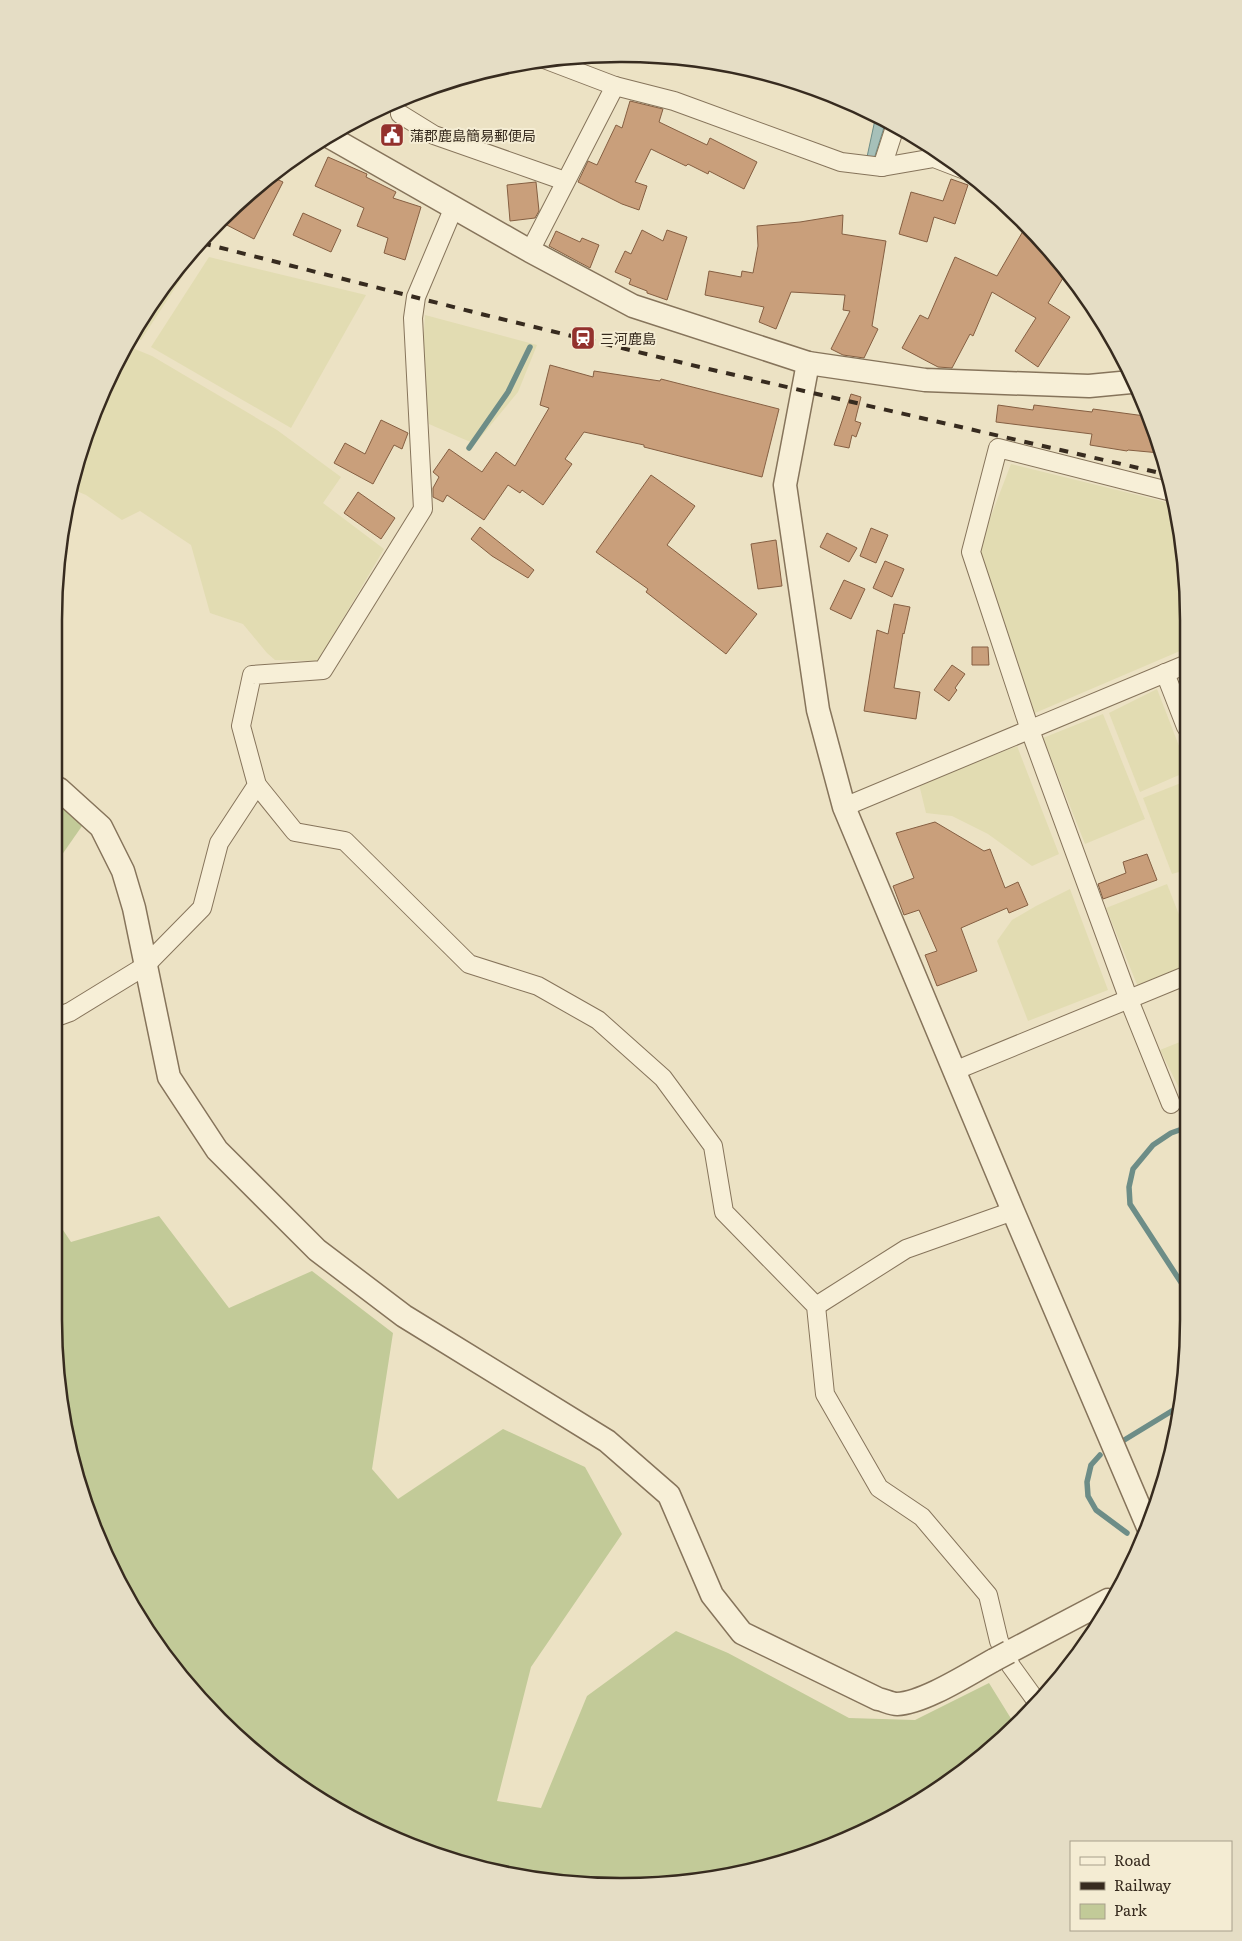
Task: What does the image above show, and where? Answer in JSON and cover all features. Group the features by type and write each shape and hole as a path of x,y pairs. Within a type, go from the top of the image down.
{"street":[{"path":"562,66 615,86 674,101 841,162 882,167 933,158"},
{"path":"530,251 564,181 615,86"},
{"path":"400,114 434,135 564,181"},
{"path":"882,167 893,133"},
{"path":"336,141 530,251 633,306 808,363 925,380 1089,386 1126,382"},
{"path":"454,207 416,298 413,318 424,509 323,670 252,675 241,726 257,785 295,832 345,841 469,964 538,986 598,1020 663,1078 713,1146 724,1212 816,1306 825,1394 879,1488 922,1517 988,1595 999,1641 1011,1666 1033,1697"},
{"path":"808,363 785,485 818,710 844,807 1013,1212 1144,1517"},
{"path":"1163,490 998,448 970,552 1030,730 1129,1000 1171,1104"},
{"path":"844,807 1180,667"},
{"path":"1165,673 1180,712"},
{"path":"62,1015 70,1012 145,966 202,908 219,843 257,785"},
{"path":"62,792 101,827 123,871 134,908 169,1077 217,1150 317,1250 404,1316 607,1441 669,1495 712,1595 742,1633 878,1699 896,1704 914,1701 928,1695 1102,1603"},
{"path":"954,1071 1180,978"},
{"path":"816,1306 906,1250 1013,1212"}],"shaded area":[{"path":"209,257 366,295 291,428 151,347"},
{"path":"186,271 141,340 139,339 157,311"},
{"path":"425,315 537,345 518,392 475,444 429,424 422,366"},
{"path":"134,348 152,356 277,430 341,477 323,503 384,549 318,661 275,660 243,624 210,613 191,545 140,511 122,520 86,495 78,492 92,441 105,407"},
{"path":"1011,464 1167,502 1175,548 1180,651 1035,713 979,547"},
{"path":"1157,689 1180,748 1180,775 1140,792 1109,713"},
{"path":"1103,714 1145,819 1085,844 1043,738"},
{"path":"1017,746 1059,854 1032,866 988,834 952,816 926,813 919,784"},
{"path":"1180,783 1180,872 1172,874 1143,798"},
{"path":"1167,884 1180,917 1180,969 1138,987 1106,908"},
{"path":"1070,889 1108,990 1028,1021 997,941 1012,920"},
{"path":"1180,1042 1180,1090 1160,1050"}],"green space":[{"path":"62,806 82,826 62,855"},
{"path":"159,1216 229,1308 312,1271 393,1333 372,1469 398,1499 503,1429 585,1467 622,1534 531,1667 497,1801 541,1808 587,1696 676,1631 728,1653 849,1718 915,1720 989,1683 1011,1719 961,1763 900,1804 868,1821 801,1849 730,1868 694,1874 621,1878 548,1874 512,1868 441,1849 374,1821 342,1804 281,1763 226,1715 178,1660 137,1599 120,1567 92,1500 73,1429 67,1393 62,1320 62,1228 71,1242"}],"water":[{"path":"874,123 884,128 874,159 867,157"}],"building":[{"path":"630,101 663,109 659,122 707,145 710,138 757,162 744,189 709,171 708,174 688,164 686,166 651,149 635,182 647,186 639,210 622,204 578,182 588,161 597,165 616,125 622,128"},
{"path":"328,157 367,174 366,177 396,192 393,198 421,207 405,260 384,253 388,238 357,226 364,208 315,186"},
{"path":"951,179 968,185 955,224 934,217 927,242 899,234 911,192 943,201"},
{"path":"279,180 283,182 254,239 227,225"},
{"path":"536,182 539,211 535,218 510,221 507,185"},
{"path":"303,213 341,230 331,252 293,235"},
{"path":"843,215 842,234 886,241 872,326 878,329 864,358 843,355 831,349 850,311 843,310 845,295 791,292 776,329 759,322 764,307 705,295 709,271 741,277 742,271 753,273 758,246 757,226"},
{"path":"642,230 663,241 667,230 687,237 667,300 629,284 631,279 615,272 625,251 631,254"},
{"path":"556,231 580,242 582,238 599,245 590,268 549,246"},
{"path":"1022,233 1062,279 1048,303 1070,317 1038,367 1015,351 1036,318 992,292 973,336 970,334 952,368 938,367 902,348 920,315 928,319 955,257 997,276"},
{"path":"550,365 593,377 594,371 660,381 661,379 779,409 762,477 644,447 644,445 584,432 565,459 572,464 543,505 522,490 520,493 508,485 484,520 447,495 443,502 433,497 433,488 439,477 433,472 449,449 482,472 496,452 515,466 549,408 540,405"},
{"path":"851,394 861,397 855,421 861,423 856,437 852,435 849,448 834,445"},
{"path":"998,405 1033,410 1034,405 1092,412 1093,409 1140,415 1153,452 1127,451 1090,445 1092,434 996,422"},
{"path":"381,420 408,433 402,449 394,445 373,484 334,463 345,443 365,454"},
{"path":"651,475 695,506 667,545 757,614 726,654 646,592 648,589 596,552"},
{"path":"358,492 395,518 381,539 344,513"},
{"path":"480,527 534,570 528,578 492,556 471,539"},
{"path":"871,528 888,535 876,563 860,556"},
{"path":"827,533 857,548 849,562 820,547"},
{"path":"776,540 782,586 758,589 751,544"},
{"path":"885,561 904,569 892,597 873,588"},
{"path":"844,580 865,589 851,619 830,609"},
{"path":"894,604 910,607 903,633 894,688 920,692 916,719 864,711 877,630 888,634"},
{"path":"972,647 988,647 989,665 972,665"},
{"path":"952,665 965,674 949,701 934,690"},
{"path":"935,822 984,851 990,849 1005,888 1018,882 1028,905 1009,913 1007,908 961,928 977,971 937,986 925,955 937,951 919,910 904,915 893,886 914,878 896,833"},
{"path":"1147,854 1157,880 1103,899 1098,884 1126,873 1123,862"}],"waterway":[{"path":"469,448 508,392 530,347"},
{"path":"1180,1130 1171,1133 1153,1145 1133,1169 1129,1187 1130,1204 1180,1281"},
{"path":"1121,1442 1172,1411"},
{"path":"1100,1455 1091,1465 1087,1482 1088,1496 1096,1510 1127,1533"}],"railway":[{"path":"209,245 700,367 1159,473"}],"place":[{"name":"蒲郡鹿島簡易郵便局","path":"392,135"},
{"name":"三河鹿島","path":"583,338"}]}
